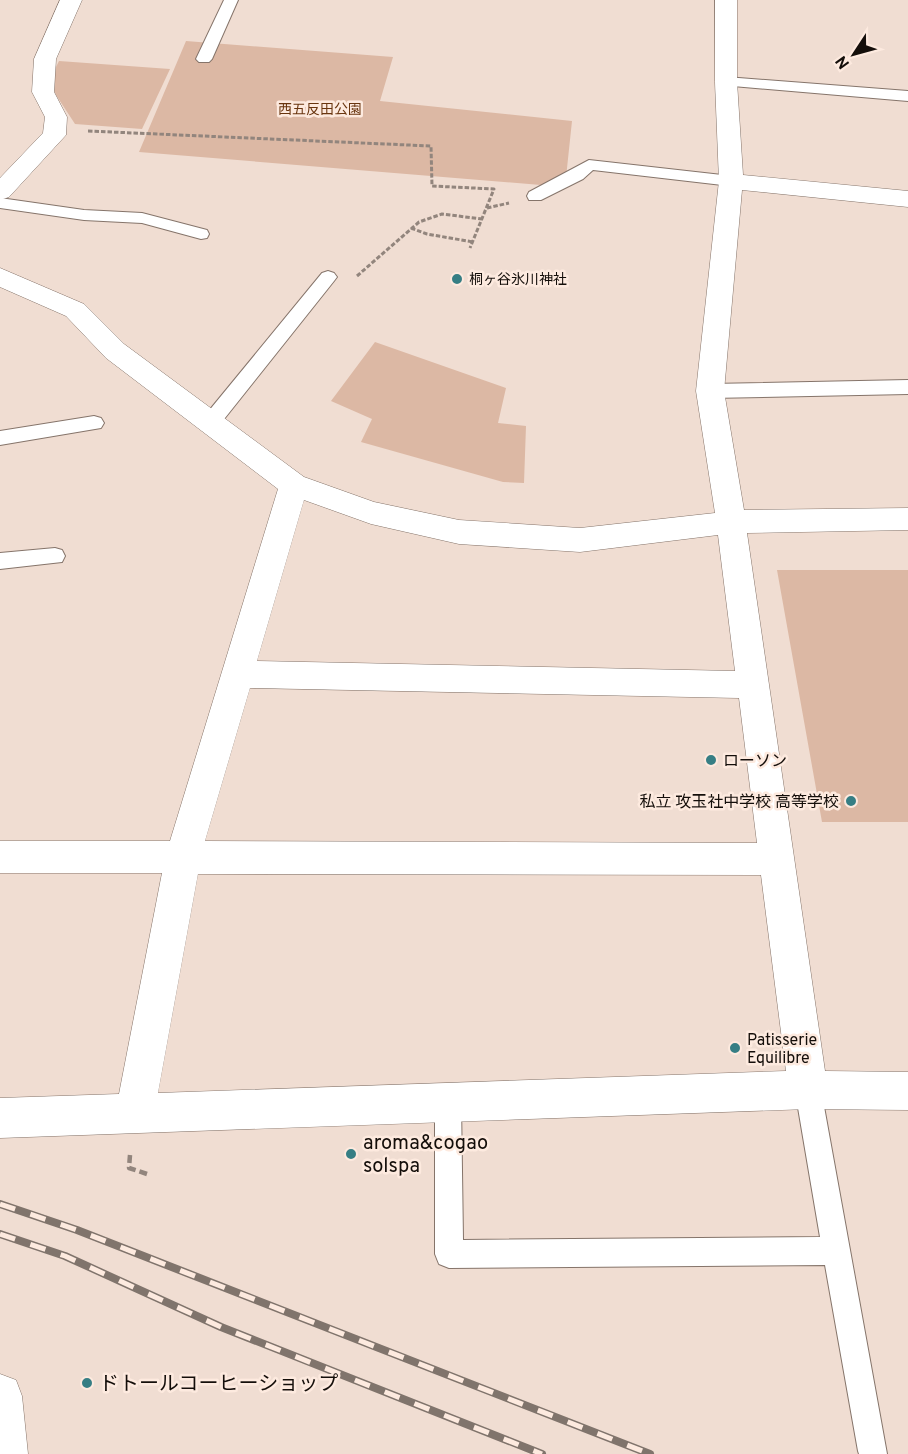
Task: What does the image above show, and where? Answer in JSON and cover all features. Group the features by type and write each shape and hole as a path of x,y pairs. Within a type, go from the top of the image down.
{"street":[{"path":"0,192 54,135 56,117 43,92 45,59 71,0"},
{"path":"726,0 726,82 730,181 710,391 731,522 808,1090"},
{"path":"730,181 908,199"},
{"path":"0,277 75,310 115,351 294,485 371,513 459,532 580,540 731,522 908,519"},
{"path":"135,1112 183,857 294,485"},
{"path":"237,674 753,685"},
{"path":"0,857 776,860"},
{"path":"0,1118 808,1090 908,1091"},
{"path":"0,1396 6,1454"}],"lane":[{"path":"204,59 231,0"},
{"path":"726,82 908,96"},
{"path":"535,196 577,175 589,165 730,181"},
{"path":"0,203 84,215 142,218 201,234"},
{"path":"210,423 328,277"},
{"path":"710,391 908,387"},
{"path":"0,438 94,423"},
{"path":"0,561 55,556"},
{"path":"808,1090 873,1451"},
{"path":"448,1102 449,1254 837,1251"}],"path":[{"path":"55,128 431,146 432,186 494,189 470,248"},
{"path":"300,312 344,288 419,222 442,214 482,219"},
{"path":"411,228 427,234 472,242"}],"green space":[{"name":"西五反田公園","path":"186,41 393,57 380,101 572,121 565,187 139,152"},
{"path":"59,61 170,69 142,129 75,124 56,95 50,79"},
{"path":"375,342 506,388 498,423 526,426 524,483 503,482 361,442 372,419 331,401"},
{"path":"777,570 908,570 908,822 822,822"}],"railway":[{"path":"0,1204 77,1230 650,1454"},
{"path":"0,1234 65,1256 221,1327 542,1454"}],"place":[{"name":"桐ヶ谷氷川神社","path":"457,279"},
{"name":"ローソン","path":"711,760"},
{"name":"私立 攻玉社中学校 高等学校","path":"851,801"},
{"name":"Patisserie Equilibre","path":"735,1048"},
{"name":"aroma&cogao solspa","path":"351,1154"},
{"name":"ドトールコーヒーショップ","path":"87,1383"}]}
